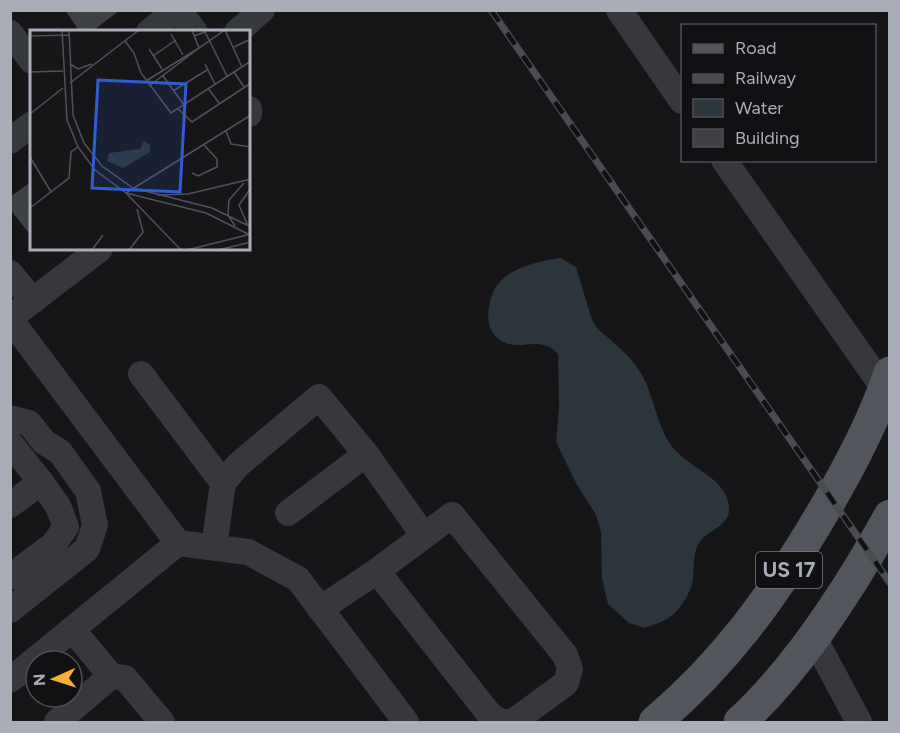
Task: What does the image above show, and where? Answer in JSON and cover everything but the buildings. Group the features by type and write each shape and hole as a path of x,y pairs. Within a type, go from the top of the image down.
{"main road":[{"name":"US 17","path":"655,723 716,664 750,625 787,572 847,472 888,387"},
{"name":"US 17","path":"741,722 794,663 834,607 890,516"}],"street":[{"path":"152,30 177,10 193,30"},
{"path":"239,30 262,10"},
{"path":"619,10 681,100"},
{"path":"10,33 30,58"},
{"path":"10,141 30,126"},
{"path":"725,162 888,387"},
{"path":"99,250 10,318 178,543"},
{"path":"10,273 33,301"},
{"path":"141,374 223,483"},
{"path":"214,547 223,483 238,465 319,397 366,454 424,536"},
{"path":"10,418 29,423 44,442 50,458 74,493 90,505 95,525 87,549 10,610"},
{"path":"10,443 58,506 66,526 53,545 10,578"},
{"path":"288,513 366,454"},
{"path":"10,505 41,482"},
{"path":"320,609 377,572 452,514 565,655 570,669 566,682 513,722 500,722 489,714 377,572"},
{"path":"10,680 178,543 248,552 298,579 406,723"},
{"path":"72,629 111,676 125,678 162,723"},
{"path":"813,636 859,723"},
{"path":"57,723 111,676"}],"water":[{"path":"560,258 576,267 592,320 597,328 628,356 643,377 660,424 672,446 687,461 716,482 722,489 729,506 726,519 700,541 697,547 692,584 682,605 667,619 645,628 629,623 608,604 602,578 601,532 596,515 576,483 556,442 559,407 558,354 545,345 506,343 499,339 490,328 488,314 493,292 505,277 522,268"}],"railway":[{"path":"491,10 890,583"}]}
